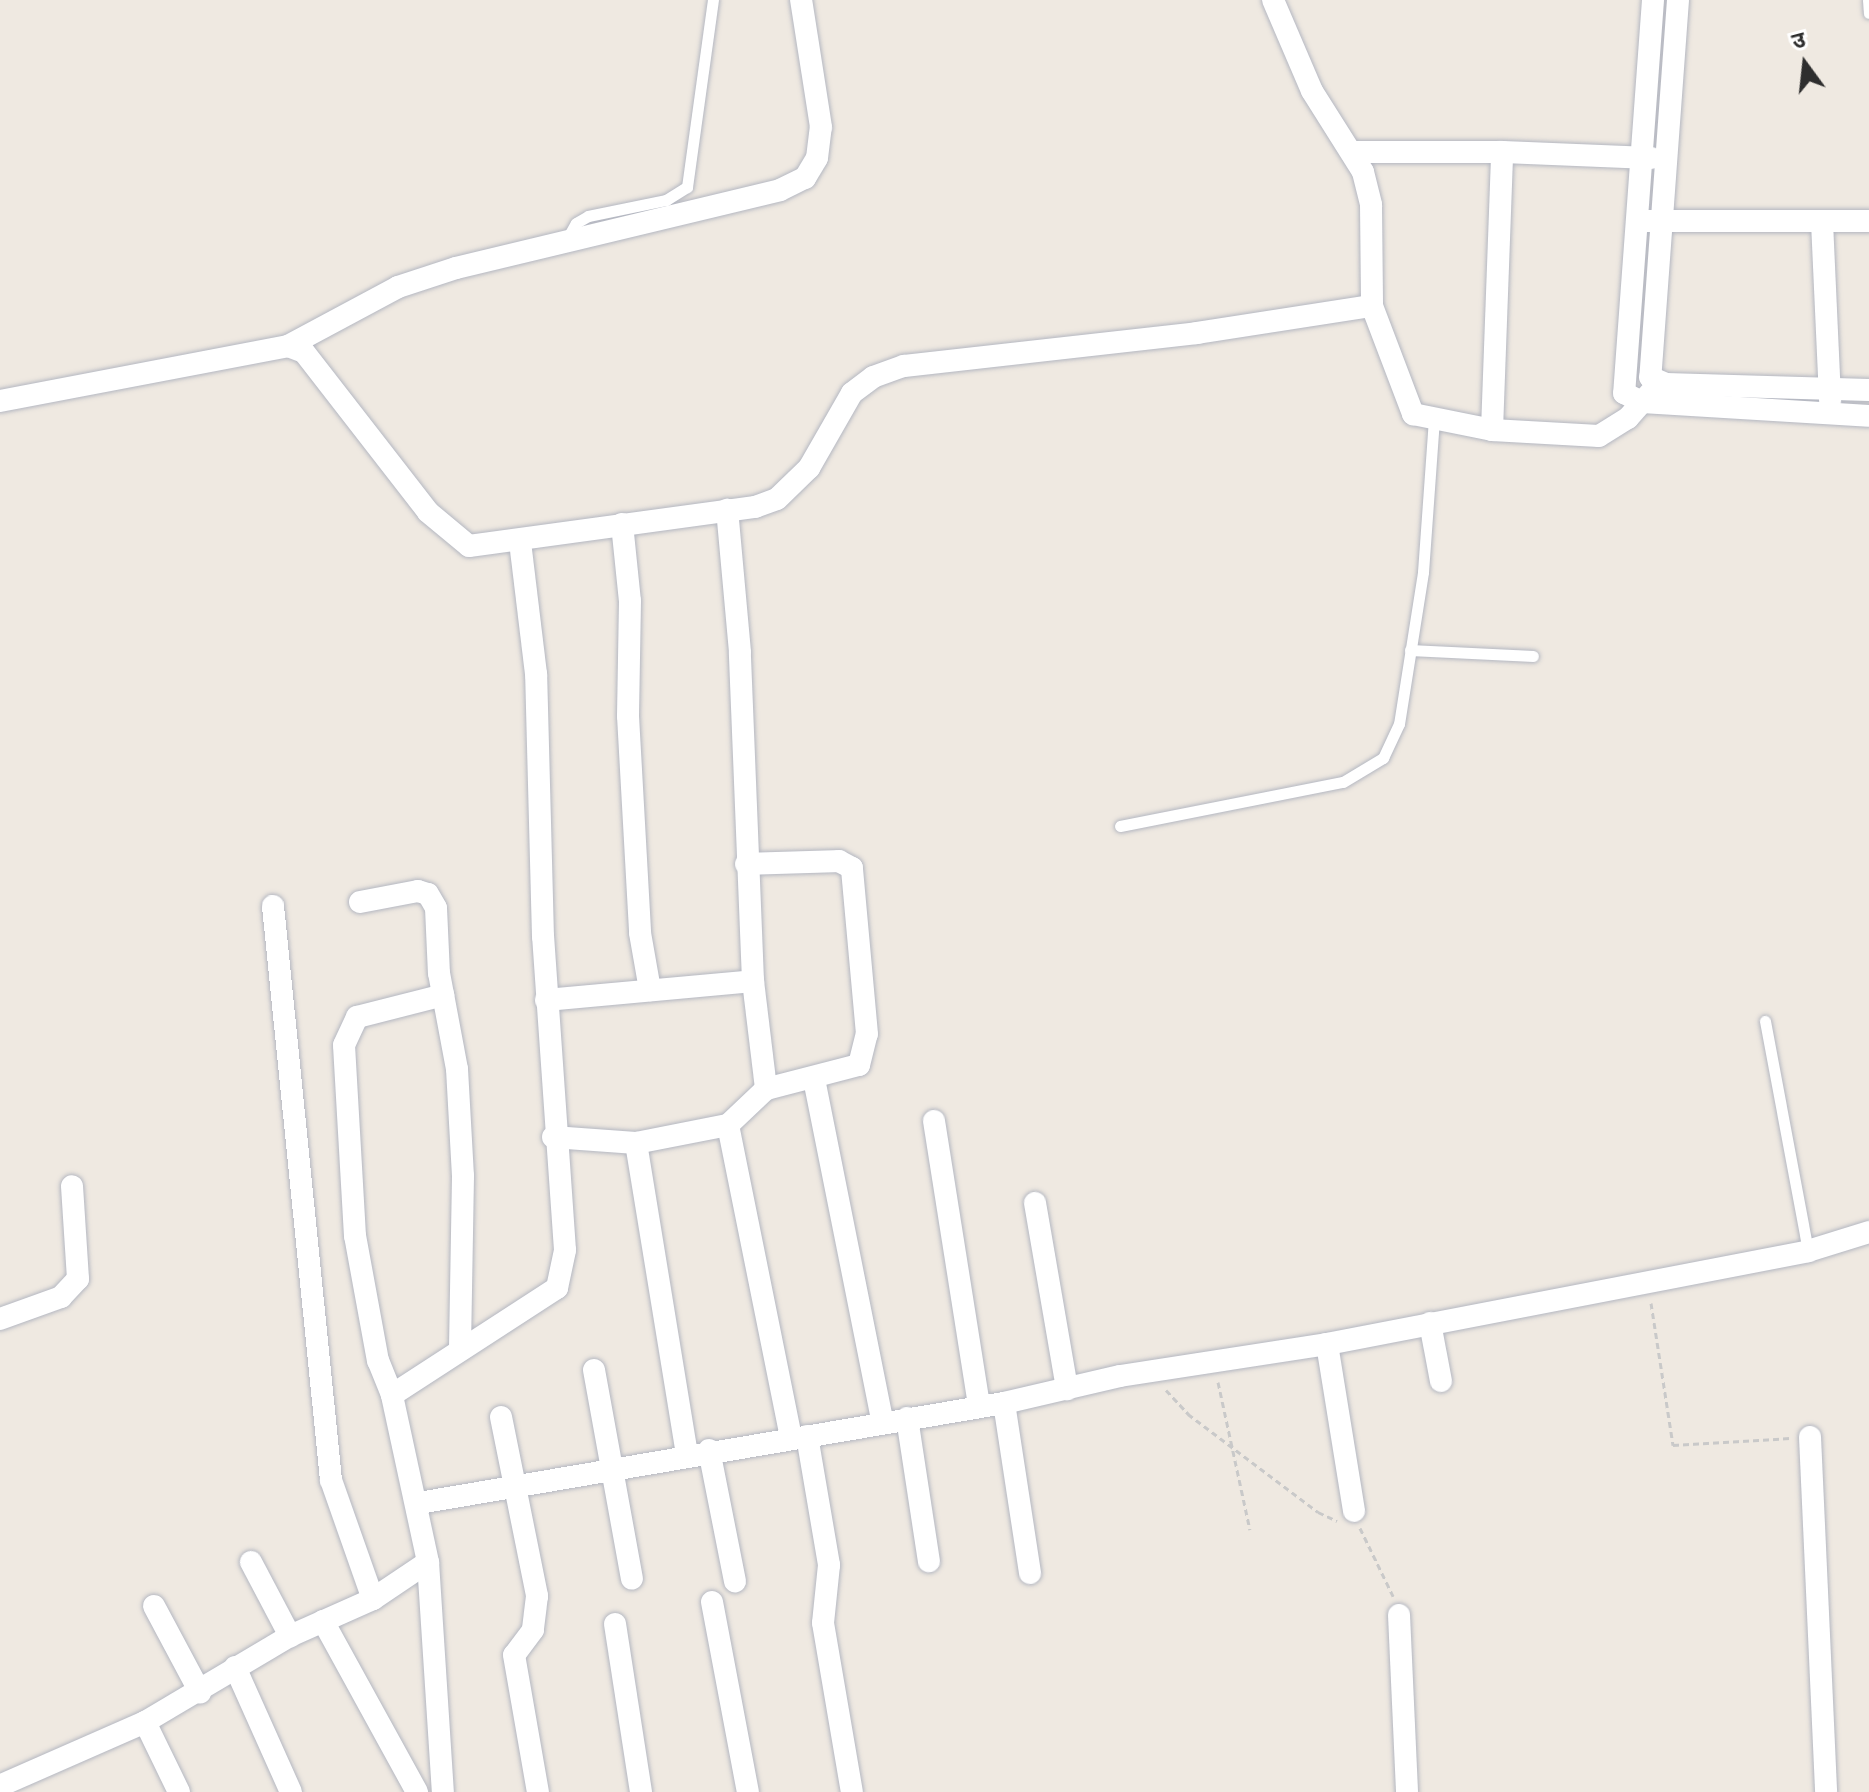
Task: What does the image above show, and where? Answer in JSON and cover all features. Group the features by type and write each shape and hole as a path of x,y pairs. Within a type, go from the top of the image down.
{"street":[{"path":"0,401 288,346 398,287 505,252 780,190 805,178 817,158 821,136 801,0"},
{"path":"1273,0 1312,91 1354,152 1371,205 1372,306 1413,414 1492,430 1599,436 1617,428 1659,383 1869,390"},
{"path":"1653,0 1651,158 1659,222 1649,369 1659,383"},
{"path":"1678,0 1651,158 1635,221 1623,388 1627,397 1642,402 1869,416"},
{"path":"1354,152 1502,152 1651,158"},
{"path":"1492,430 1502,152"},
{"path":"1635,221 1869,221"},
{"path":"1822,222 1832,387 1828,414"},
{"path":"288,346 304,352 428,512 457,541 469,546 755,507 794,488 852,393 873,377 904,366 1197,333 1372,306"},
{"path":"727,510 740,652 753,981 766,1089"},
{"path":"622,524 630,601 628,716 640,933 650,990"},
{"path":"392,1395 557,1288 565,1250 553,1137 546,1000 536,674 520,541"},
{"path":"553,1137 636,1143 728,1125 766,1089 852,1070 865,1057 852,868 839,861 746,864"},
{"path":"360,902 407,892 428,894 436,908 443,995 457,1069 463,1176 460,1350"},
{"path":"273,906 331,1480 373,1599"},
{"path":"546,1000 753,981"},
{"path":"443,995 357,1017 344,1045 355,1236 378,1361 392,1395 419,1503 428,1562 443,1792"},
{"path":"814,1079 883,1423"},
{"path":"934,1121 979,1405"},
{"path":"728,1125 829,1565 823,1623 852,1792"},
{"path":"636,1143 698,1452 735,1581"},
{"path":"0,1319 61,1297 78,1279 72,1186"},
{"path":"1035,1203 1067,1389"},
{"path":"419,1503 698,1452 1004,1403 1148,1372 1327,1344 1808,1251 1869,1232"},
{"path":"1430,1323 1441,1381"},
{"path":"1327,1344 1355,1515"},
{"path":"594,1370 632,1579"},
{"path":"1004,1403 1030,1573"},
{"path":"501,1417 537,1596 533,1630 514,1655 538,1792"},
{"path":"907,1418 929,1561"},
{"path":"1810,1437 1826,1792"},
{"path":"251,1562 290,1636"},
{"path":"4,1783 145,1722 290,1636 373,1599 428,1562"},
{"path":"712,1602 748,1792"},
{"path":"154,1606 200,1692"},
{"path":"1399,1615 1407,1792"},
{"path":"323,1621 417,1792"},
{"path":"615,1624 641,1792"},
{"path":"235,1667 291,1792"},
{"path":"145,1722 179,1792"}],"lane":[{"path":"567,239 588,216 666,200 687,187 713,0"},
{"path":"1868,0 1869,13"},
{"path":"1120,826 1343,782 1365,772 1393,744 1423,572 1434,418"},
{"path":"1410,650 1533,656"},
{"path":"1765,1021 1808,1251"}],"path":[{"path":"1650,1300 1673,1445 1810,1437"},
{"path":"1214,1363 1250,1530"},
{"path":"1148,1372 1188,1414 1330,1520 1355,1515 1399,1615"}]}
